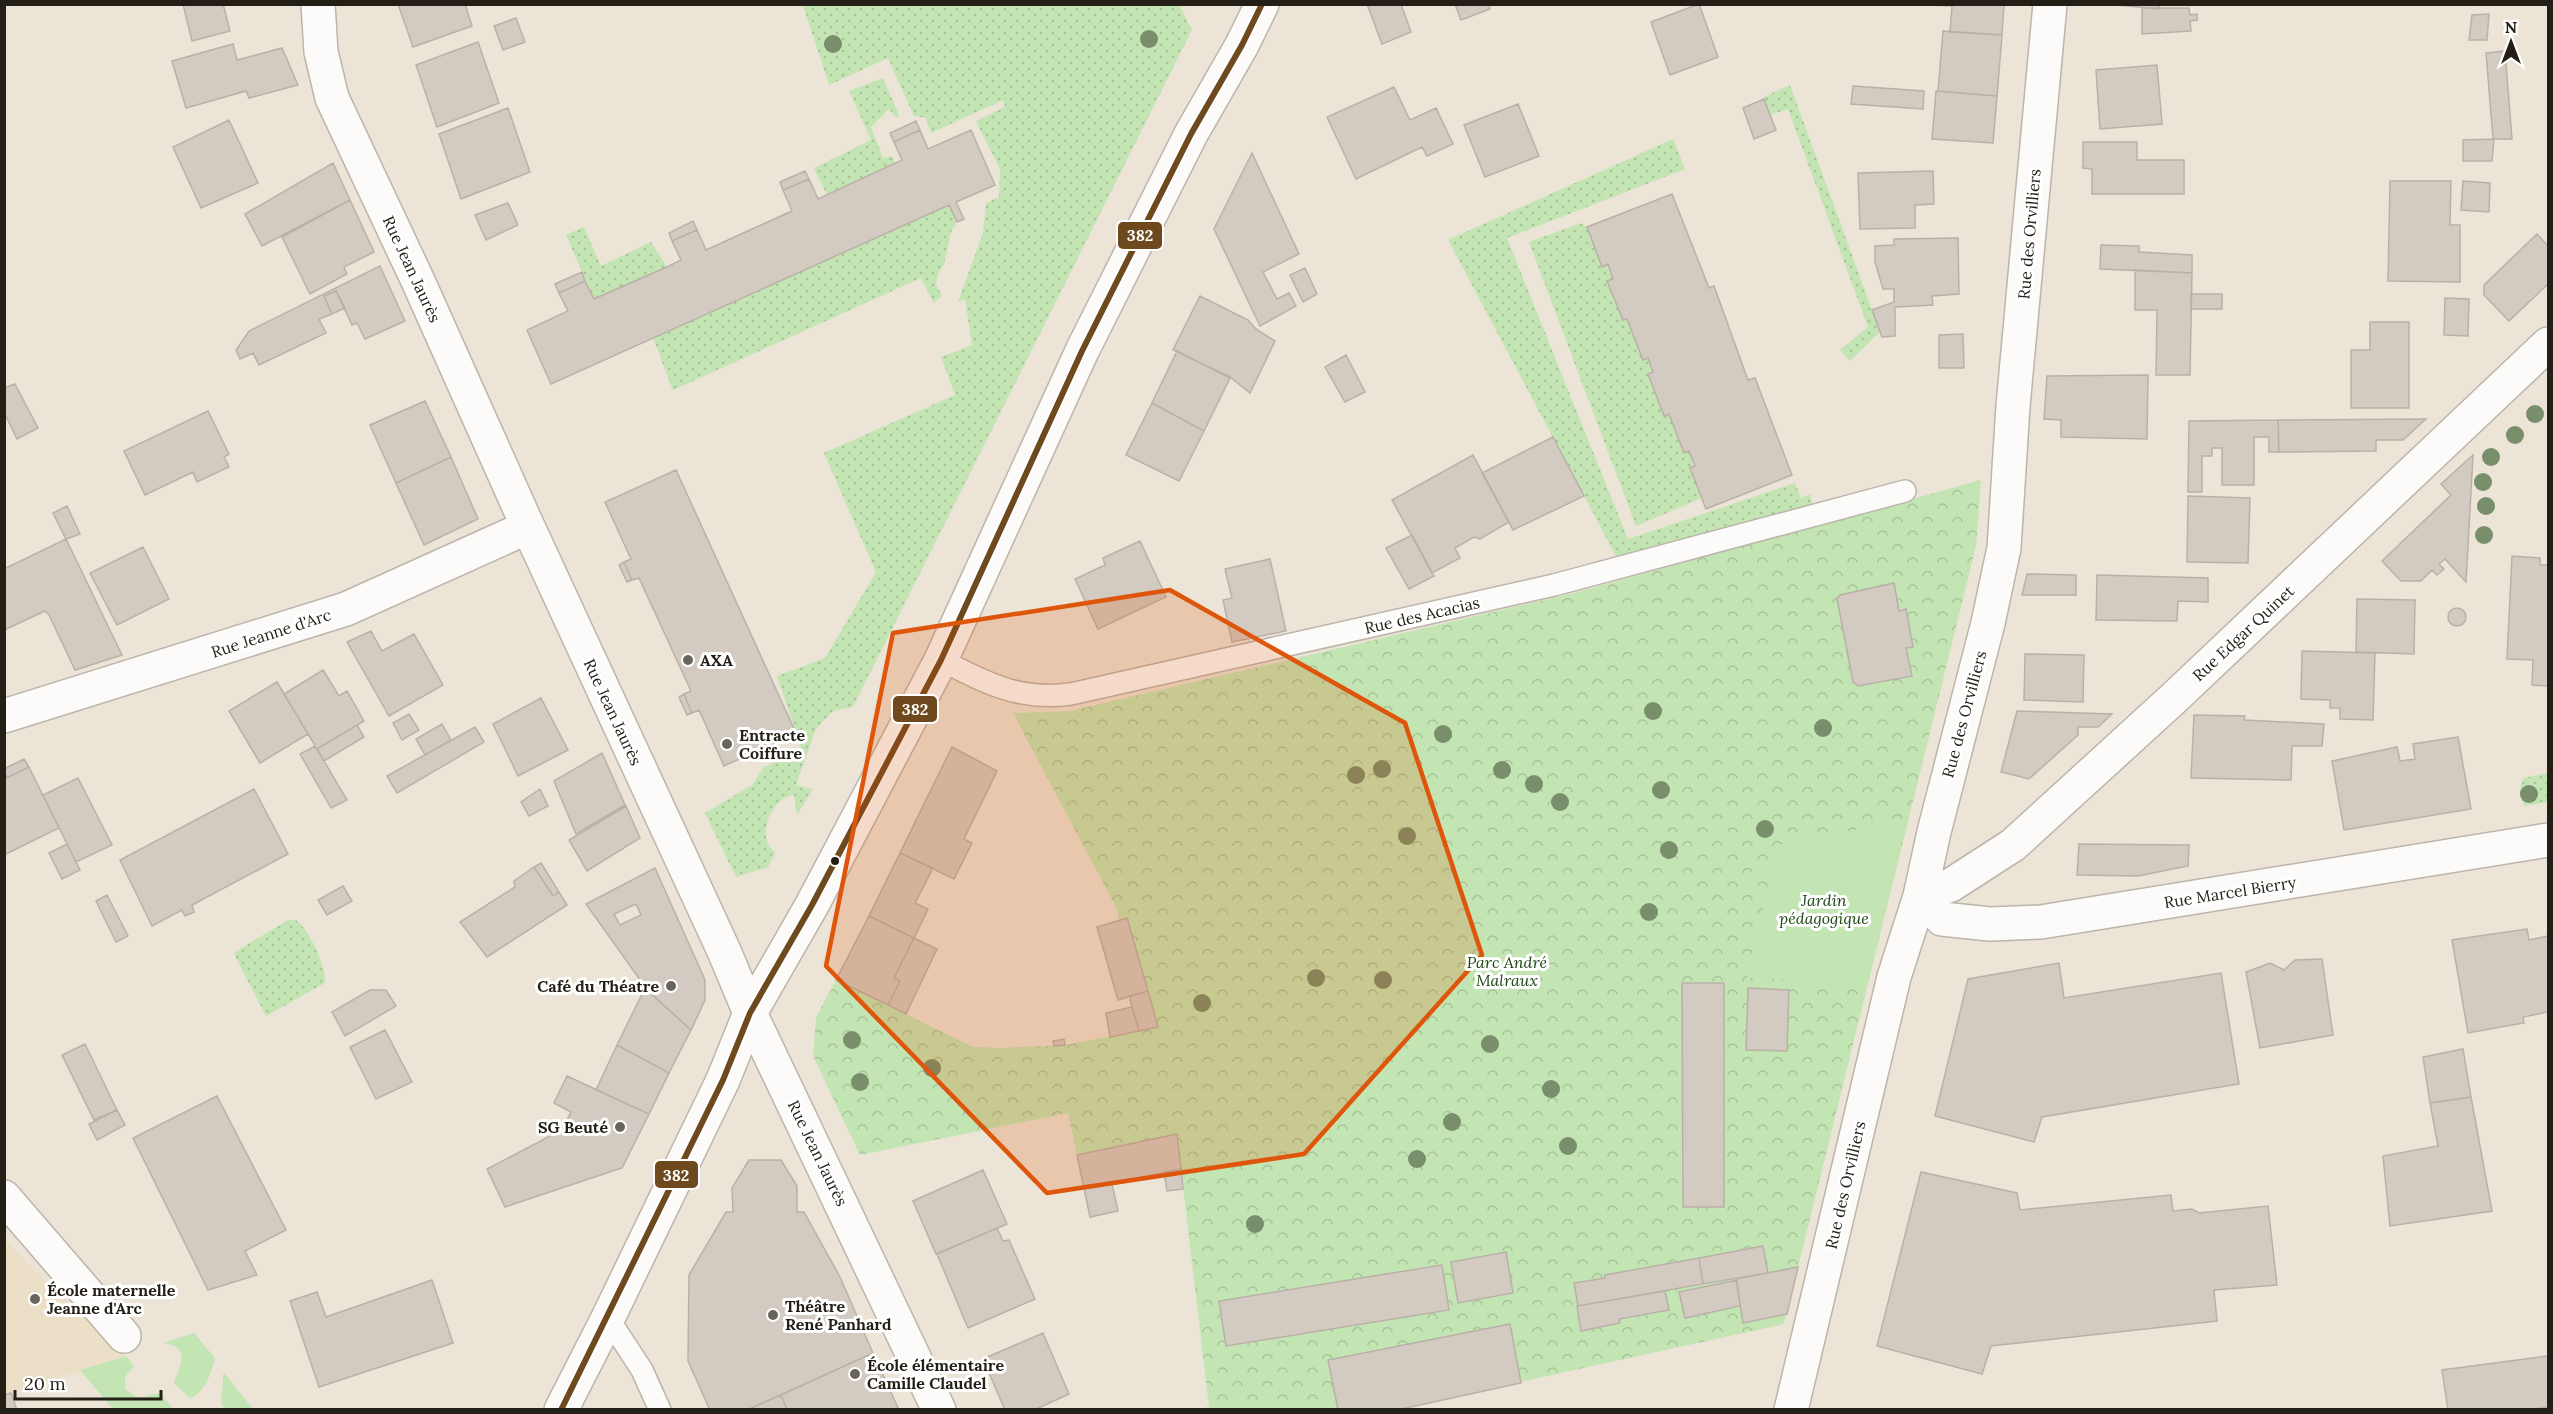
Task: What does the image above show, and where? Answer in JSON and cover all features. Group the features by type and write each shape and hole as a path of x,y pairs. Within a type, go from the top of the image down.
{"street":[{"name":"Rue Jean Jaurès","path":"318,4 321,52 332,98 418,281 528,527 724,951 750,1013 939,1410"},
{"path":"561,1410 723,1080 750,1013 812,905 940,660 1082,351 1191,134 1242,45 1262,4"},
{"name":"Rue des Orvilliers","path":"1791,1410 1894,977 1920,897 1934,832 1988,623 2004,548 2013,406 2050,4"},
{"name":"Rue Edgar Quinet","path":"1920,897 1951,885 2013,845 2174,698 2548,344"},
{"name":"Rue Jeanne d'Arc","path":"4,716 346,609 528,527"},
{"name":"Rue Marcel Bierry","path":"1920,897 1942,919 1990,924 2041,922 2548,840"},
{"path":"4,1197 123,1336"}],"lane":[{"name":"Rue des Acacias","path":"940,660 1014,693 1047,698 1071,694 1554,585 1905,491"},
{"path":"608,1318 642,1370 660,1410"}],"highlighted area":[{"path":"1170,590 1405,723 1482,955 1304,1154 1047,1193 826,966 893,633"}],"shaded area":[{"name":"École maternelle Jeanne d'Arc","path":"5,1241 125,1357 5,1395"}],"green space":[{"path":"803,5 1179,5 1192,30 853,707 833,711 816,729 796,785 813,789 797,815 794,795 781,800 772,812 766,826 766,834 768,843 775,853 768,867 736,877 705,813 752,785 764,767 802,750 777,676 825,658 876,572 824,453 955,395 941,357 972,345 965,299 958,302 983,233 986,203 999,197 1000,169 976,121 1005,107 1003,100 931,133 926,118 914,116 888,58 829,85"},
{"path":"883,78 899,115 896,117 889,109 871,127 883,158 892,156 895,164 827,195 814,168 871,140 849,91"},
{"path":"1790,85 1880,332 1850,361 1840,350 1868,327 1788,109 1770,115 1764,97"},
{"path":"1673,139 1685,169 1507,238 1628,539 1795,483 1801,498 1810,494 1813,507 1618,560 1448,240"},
{"path":"949,205 957,222 951,232 944,264 938,273 936,284 942,296 934,303 921,278 673,390 653,338"},
{"path":"1581,223 1587,227 1602,266 1608,264 1613,279 1608,281 1623,320 1627,319 1643,360 1648,358 1653,372 1648,374 1664,416 1669,414 1684,453 1689,451 1695,466 1690,468 1702,498 1636,526 1529,242"},
{"path":"584,227 601,266 651,242 667,267 594,299 566,235"},
{"name":"Parc André Malraux","path":"1981,480 1976,546 1784,1324 1397,1409 1199,1409 1209,1407 1181,1169 1077,1155 1068,1113 860,1155 813,1056 816,1017 836,980 973,1047 1065,1045 1158,1027 1127,918 1119,920 1117,909 1013,713 1070,711 1574,593"},
{"path":"2548,773 2548,802 2524,806 2520,791 2523,778"},
{"name":"Jardin pédagogique","path":"1876,826 1904,832 1868,984 1747,978 1778,845"},
{"path":"288,920 296,920 311,940 323,968 325,983 266,1016 235,952"},
{"path":"194,1333 215,1358 203,1387 190,1398 174,1383 182,1360 180,1351 173,1345 163,1343"},
{"path":"126,1356 134,1366 125,1377 125,1388 140,1397 161,1394 173,1409 113,1409 80,1370"},
{"path":"223,1374 253,1409 231,1409 222,1405"}],"building":[{"path":"183,4 223,4 230,31 192,41"},
{"path":"398,4 465,4 472,26 413,47"},
{"path":"1367,4 1401,4 1411,32 1382,44"},
{"path":"1455,4 1489,4 1490,9 1461,20"},
{"path":"1699,4 1718,57 1670,75 1651,22"},
{"path":"1906,4 2004,4 2002,35 1950,32 1952,6"},
{"path":"2106,4 2160,4 2159,9"},
{"path":"2142,8 2189,8 2190,15 2197,14 2197,20 2190,21 2191,31 2142,34"},
{"path":"2489,14 2487,40 2469,40 2472,15"},
{"path":"516,18 525,42 503,50 494,26"},
{"path":"1943,31 2002,35 1997,96 1938,91"},
{"path":"478,42 499,103 437,127 416,65"},
{"path":"233,44 237,60 282,48 298,85 249,98 246,91 186,108 172,61"},
{"path":"2505,51 2512,139 2493,139 2486,53"},
{"path":"2157,65 2162,124 2100,129 2096,70"},
{"path":"1853,86 1924,91 1923,109 1851,104"},
{"path":"1394,87 1410,120 1436,108 1453,144 1427,156 1422,147 1356,179 1327,117"},
{"path":"1936,91 1997,96 1993,143 1932,139"},
{"path":"1764,99 1776,130 1754,139 1743,108"},
{"path":"1518,104 1539,156 1485,177 1464,125"},
{"path":"508,108 530,172 461,199 439,134"},
{"path":"229,120 258,183 201,208 173,147"},
{"path":"916,121 920,130 894,142 890,133"},
{"path":"920,130 928,149 971,130 995,185 956,202 964,219 957,222 949,205 551,384 527,330 568,311 559,293 585,281 594,299 667,267 681,260 672,241 697,230 706,250 792,211 783,190 809,179 818,199 902,160 894,142"},
{"path":"2494,139 2492,161 2463,161 2463,140"},
{"path":"2083,142 2137,142 2137,160 2184,160 2184,194 2092,194 2092,169 2083,168"},
{"path":"1252,153 1299,254 1263,272 1277,299 1289,293 1296,306 1260,326 1214,229"},
{"path":"333,163 350,200 262,246 245,214"},
{"path":"805,171 809,179 783,190 780,182"},
{"path":"1933,171 1934,204 1915,205 1915,228 1860,229 1858,173"},
{"path":"2390,181 2451,181 2450,225 2460,225 2460,282 2388,281"},
{"path":"2463,181 2490,183 2489,212 2461,210"},
{"path":"1672,194 1709,288 1714,286 1748,380 1755,378 1792,475 1706,509 1690,468 1695,466 1689,451 1684,453 1669,414 1664,416 1648,374 1653,372 1648,358 1643,360 1627,319 1623,320 1607,281 1613,279 1608,264 1602,267 1587,227"},
{"path":"350,200 374,252 344,267 347,274 310,294 282,237"},
{"path":"508,203 518,225 486,240 475,215"},
{"path":"693,221 697,230 672,241 669,233"},
{"path":"2537,234 2548,246 2548,284 2509,321 2484,295 2484,285"},
{"path":"1958,238 1959,294 1932,296 1933,305 1895,307 1895,336 1882,337 1872,310 1894,302 1894,289 1883,289 1875,262 1875,246 1894,245 1894,239"},
{"path":"2101,245 2139,246 2139,252 2192,255 2192,273 2100,269"},
{"path":"380,266 405,321 365,339 357,323 352,325 336,291 324,296 332,314 319,319 326,333 259,365 253,353 240,359 236,350 249,331"},
{"path":"1305,268 1317,294 1303,302 1290,275"},
{"path":"2135,270 2192,273 2190,375 2156,375 2157,310 2135,310"},
{"path":"582,272 585,281 559,293 555,284"},
{"path":"336,291 345,308 332,314 324,296"},
{"path":"2191,294 2222,294 2222,309 2191,309"},
{"path":"1200,296 1248,320 1256,329 1275,341 1250,393 1230,377 1173,350"},
{"path":"2445,298 2469,299 2468,336 2444,335"},
{"path":"2370,322 2409,322 2409,408 2351,408 2351,350 2370,350"},
{"path":"1963,334 1964,368 1939,368 1939,335"},
{"path":"1177,351 1230,378 1204,431 1152,403"},
{"path":"1346,355 1365,392 1345,402 1325,367"},
{"path":"2148,375 2147,439 2061,437 2061,420 2044,419 2047,376"},
{"path":"15,384 38,428 17,439 4,412 4,388"},
{"path":"425,401 451,457 396,483 370,425"},
{"path":"1152,403 1204,431 1179,481 1126,455"},
{"path":"208,411 229,454 224,457 229,467 197,482 193,472 145,495 124,451"},
{"path":"2426,419 2403,440 2376,440 2376,451 2279,452 2278,420"},
{"path":"2278,420 2279,452 2269,452 2269,437 2254,437 2254,485 2222,485 2222,448 2212,448 2212,456 2202,456 2202,492 2188,492 2189,421"},
{"path":"1553,437 1584,496 1513,530 1482,473"},
{"path":"1473,455 1509,522 1480,539 1474,537 1455,548 1460,558 1432,573 1392,500"},
{"path":"2473,455 2466,582 2445,559 2439,564 2444,569 2437,575 2432,570 2421,581 2401,581 2382,561 2451,495 2441,484"},
{"path":"451,457 478,519 424,545 396,483"},
{"path":"676,470 796,733 724,766 699,710 692,713 684,694 691,691 639,578 632,580 624,562 631,559 605,502"},
{"path":"2188,496 2250,498 2248,563 2187,562"},
{"path":"67,506 80,534 66,539 53,513"},
{"path":"1412,535 1434,576 1409,589 1386,548"},
{"path":"66,539 122,655 75,670 45,611 4,630 4,569"},
{"path":"1140,541 1166,597 1098,629 1075,579 1105,565 1103,558"},
{"path":"143,547 169,599 117,625 90,573"},
{"path":"2512,556 2540,558 2540,565 2548,565 2548,686 2532,685 2533,660 2507,659"},
{"path":"1270,559 1286,631 1232,642 1223,600 1232,598 1225,569"},
{"path":"624,562 632,580 627,582 619,565"},
{"path":"2027,574 2076,575 2076,595 2022,595"},
{"path":"2097,575 2208,578 2208,602 2178,601 2177,621 2096,620"},
{"path":"1894,583 1899,611 1906,609 1913,647 1906,648 1912,676 1858,686 1853,682 1837,599 1840,595"},
{"path":"2357,599 2415,600 2414,654 2356,652"},
{"path":"2457,608 2463,611 2466,617 2463,623 2457,626 2451,623 2448,617 2451,611"},
{"path":"371,631 382,651 414,634 443,685 389,716 347,642"},
{"path":"2302,651 2375,653 2373,720 2340,719 2340,708 2330,708 2330,700 2301,699"},
{"path":"2025,654 2084,655 2083,702 2024,700"},
{"path":"323,670 339,696 347,691 364,721 317,749 284,694"},
{"path":"277,682 308,734 260,763 229,711"},
{"path":"684,694 692,713 687,715 679,697"},
{"path":"541,698 568,750 518,776 493,724"},
{"path":"2017,711 2112,714 2098,727 2078,727 2078,735 2029,779 2001,772"},
{"path":"409,714 419,730 402,740 393,723"},
{"path":"2194,715 2245,716 2244,720 2324,724 2322,746 2292,746 2291,780 2191,778"},
{"path":"442,724 451,740 425,755 416,739"},
{"path":"357,725 364,737 324,761 317,749"},
{"path":"475,727 484,742 397,793 387,776"},
{"path":"2458,737 2471,809 2344,830 2332,761 2397,747 2400,761 2415,759 2413,744"},
{"path":"315,746 347,800 331,808 300,754"},
{"path":"952,747 997,771 964,839 972,843 954,879 900,853"},
{"path":"602,753 625,805 576,834 554,781"},
{"path":"24,759 29,767 7,778 4,769"},
{"path":"29,767 59,828 4,855 4,779"},
{"path":"78,778 112,845 76,862 43,795"},
{"path":"254,789 288,854 192,905 194,912 185,916 182,910 152,926 120,860"},
{"path":"540,789 548,806 529,816 521,802"},
{"path":"626,806 640,838 587,871 569,840"},
{"path":"67,844 80,870 62,879 49,853"},
{"path":"2079,844 2189,845 2188,866 2138,876 2077,875"},
{"path":"900,853 933,868 915,903 928,909 914,938 869,916"},
{"path":"541,863 559,892 553,896 534,867"},
{"path":"534,867 553,896 559,892 567,905 487,957 460,922 515,887 514,881"},
{"path":"655,868 705,980 705,1000 691,1030 648,991 586,904","holes":["636,904 641,915 620,925 614,914"]},
{"path":"343,886 352,901 327,915 318,900"},
{"path":"107,895 128,936 116,942 96,901"},
{"path":"869,916 914,938 894,978 900,981 888,1005 836,980"},
{"path":"1127,918 1148,991 1118,1000 1097,927"},
{"path":"2527,929 2529,940 2548,936 2548,1012 2523,1017 2524,1023 2468,1033 2452,940"},
{"path":"914,938 937,949 906,1014 888,1005 900,981 894,978"},
{"path":"2322,959 2333,1035 2260,1048 2246,972 2270,963 2284,970 2295,960"},
{"path":"2059,963 2064,998 2221,973 2239,1084 2042,1117 2034,1142 1935,1116 1968,979"},
{"path":"1682,983 1724,983 1724,1207 1683,1207"},
{"path":"645,988 691,1030 669,1073 617,1045"},
{"path":"1748,988 1789,990 1787,1051 1746,1050"},
{"path":"370,990 386,990 396,1006 345,1036 332,1012"},
{"path":"1148,991 1158,1027 1139,1031 1129,996"},
{"path":"1132,1007 1139,1031 1110,1037 1106,1013"},
{"path":"385,1030 412,1082 376,1099 350,1047"},
{"path":"1064,1039 1065,1045 1054,1046 1053,1041"},
{"path":"85,1044 117,1110 94,1120 62,1055"},
{"path":"617,1045 669,1073 649,1114 596,1090"},
{"path":"2463,1049 2471,1097 2430,1103 2423,1057"},
{"path":"567,1076 649,1114 622,1168 505,1207 487,1169 556,1133 559,1128 562,1129 571,1112 554,1103"},
{"path":"217,1096 286,1230 245,1251 257,1275 208,1290 133,1138"},
{"path":"2471,1097 2492,1211 2390,1226 2383,1156 2438,1146 2430,1103"},
{"path":"117,1110 125,1125 97,1140 89,1124"},
{"path":"1177,1134 1181,1169 1112,1184 1118,1211 1090,1217 1077,1155"},
{"name":"Théâtre René Panhard","path":"749,1160 781,1160 797,1186 797,1212 804,1212 840,1277 873,1353 747,1410 710,1410 688,1361 689,1275 726,1212 733,1212 732,1188"},
{"path":"1181,1169 1183,1189 1167,1191 1164,1172"},
{"path":"983,1170 1007,1224 936,1254 913,1201"},
{"path":"1921,1172 2017,1193 2020,1210 2171,1195 2173,1211 2192,1209 2199,1213 2268,1206 2277,1285 2214,1290 2217,1321 1991,1346 1982,1374 1877,1346"},
{"path":"997,1228 1003,1241 1009,1240 1035,1299 968,1328 937,1254"},
{"path":"1763,1246 1768,1273 1703,1284 1699,1258"},
{"path":"1506,1252 1513,1293 1458,1303 1451,1262"},
{"path":"1699,1258 1703,1284 1578,1306 1574,1283"},
{"path":"1442,1265 1449,1310 1226,1346 1219,1301"},
{"path":"1798,1267 1787,1314 1743,1323 1736,1279"},
{"path":"432,1280 453,1343 319,1387 290,1301 317,1292 326,1317"},
{"path":"1737,1280 1740,1306 1685,1318 1679,1292"},
{"path":"1665,1291 1669,1310 1619,1319 1620,1323 1581,1331 1577,1306"},
{"path":"1510,1324 1521,1383 1397,1410 1338,1410 1328,1360"},
{"path":"1043,1333 1069,1394 1034,1410 1005,1410 983,1359"},
{"name":"École élémentaire Camille Claudel","path":"873,1353 899,1410 787,1410 781,1395"},
{"path":"2548,1356 2548,1407 2526,1410 2448,1410 2442,1370"},
{"path":"11,1393 17,1410 4,1410 4,1395"},
{"path":"781,1395 787,1410 747,1410"}],"transit line":[{"name":"382","path":"561,1410 723,1080 750,1013 812,905 941,660 1082,351 1191,134 1242,45 1262,4"}],"place":[{"name":"AXA","path":"688,660"},
{"name":"Entracte Coiffure","path":"727,744"},
{"name":"Café du Théatre","path":"671,986"},
{"name":"SG Beuté","path":"620,1127"},
{"name":"École maternelle Jeanne d'Arc","path":"35,1299"},
{"name":"Théâtre René Panhard","path":"773,1315"},
{"name":"École élémentaire Camille Claudel","path":"855,1374"}]}
